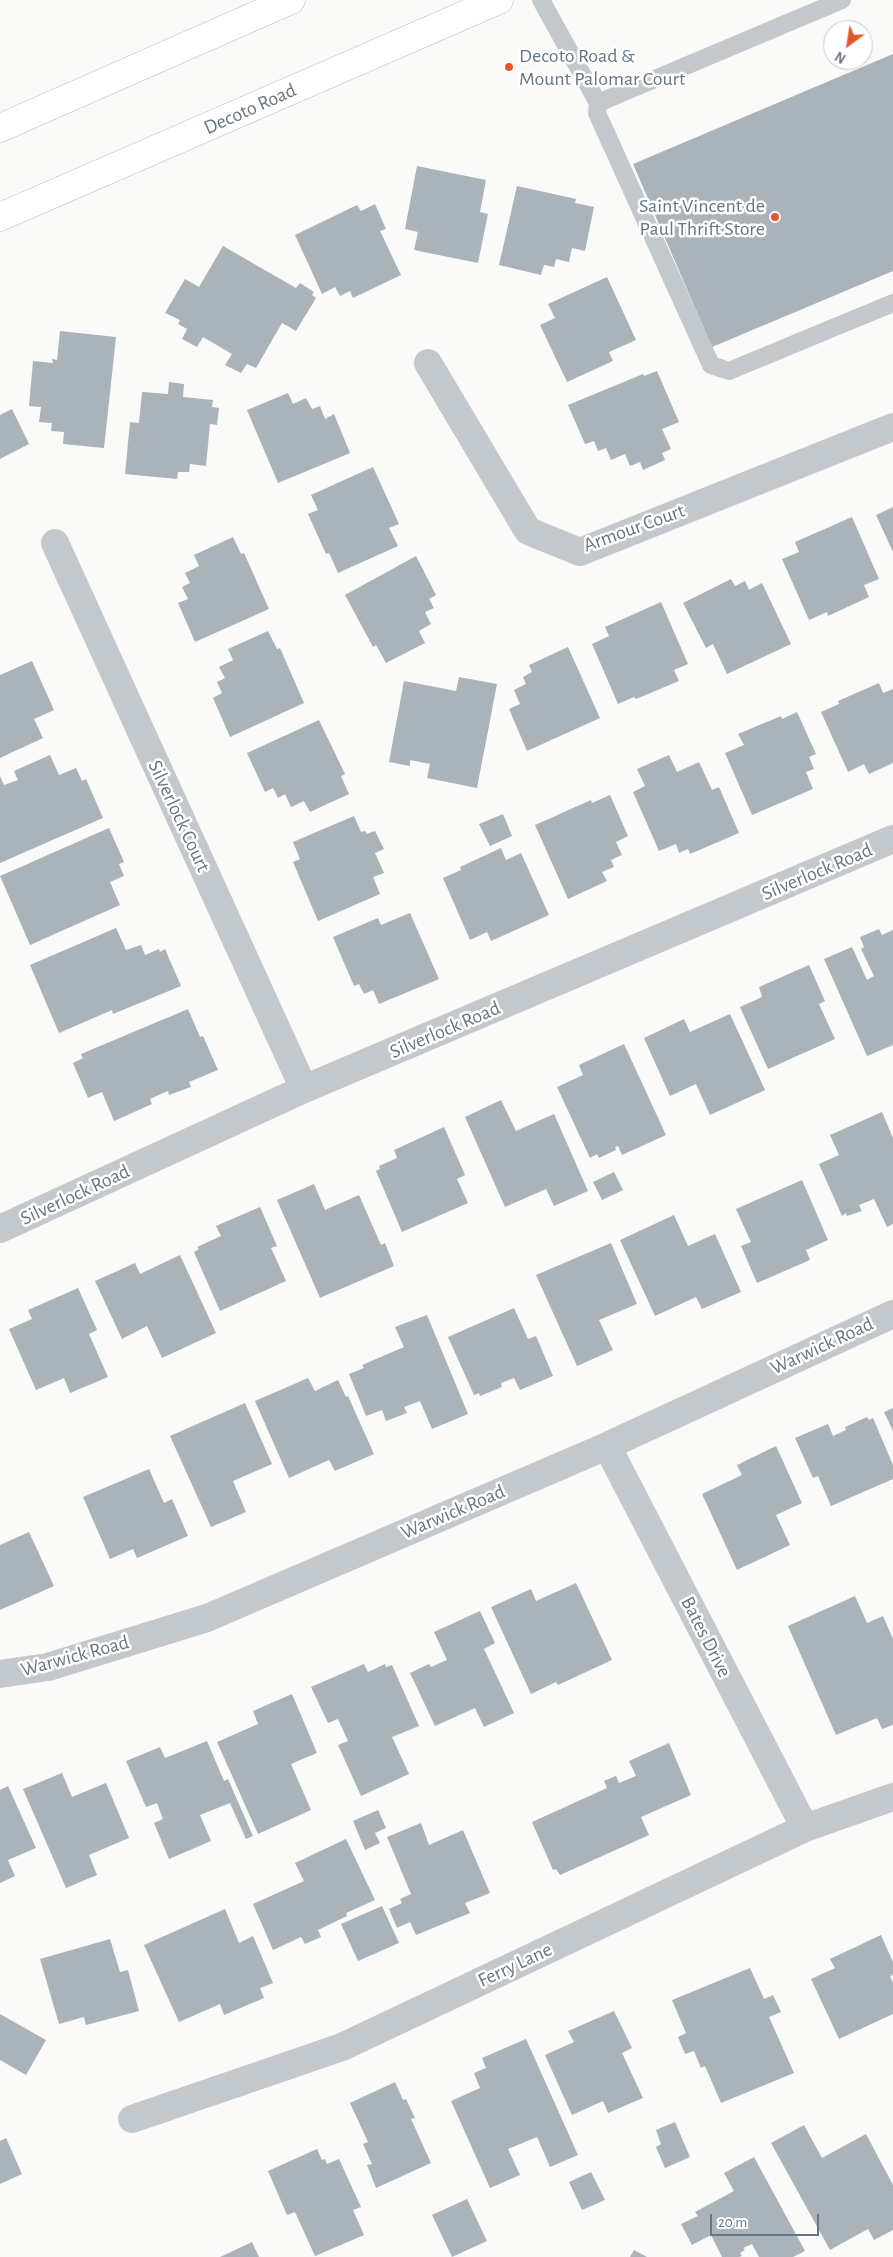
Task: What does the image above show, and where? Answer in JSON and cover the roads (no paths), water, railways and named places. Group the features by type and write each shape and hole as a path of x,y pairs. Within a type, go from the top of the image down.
{"main road":[{"path":"0,128 290,0"},
{"name":"Decoto Road","path":"0,217 499,0"}],"street":[{"name":"Armour Court","path":"428,363 528,530 580,552 893,427"},
{"name":"Silverlock Court","path":"54,542 304,1089"},
{"name":"Silverlock Road","path":"0,1229 304,1089 893,839"},
{"name":"Warwick Road","path":"0,1674 48,1668 208,1618 607,1446 893,1314"},
{"name":"Bates Drive","path":"607,1446 806,1828"},
{"name":"Ferry Lane","path":"132,2119 342,2047 806,1828 893,1797"}],"lane":[{"path":"541,0 598,103 598,113 712,365 729,371 893,303"},
{"path":"598,103 842,0"}],"place":[{"name":"Decoto Road & Mount Palomar Court","path":"509,67"},
{"name":"Saint Vincent de Paul Thrift Store","path":"775,217"}]}
